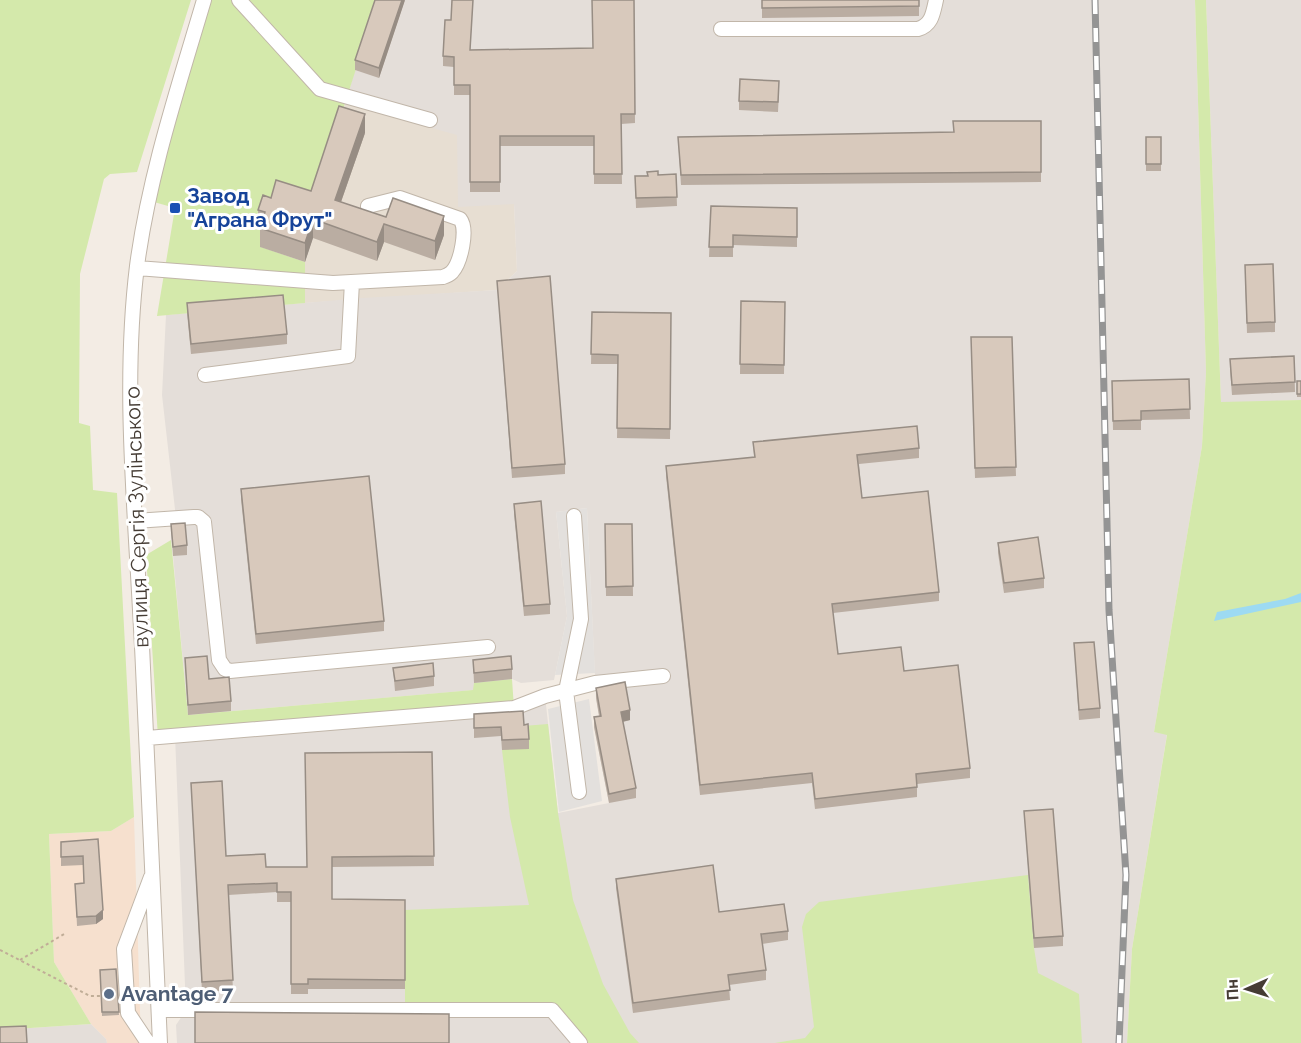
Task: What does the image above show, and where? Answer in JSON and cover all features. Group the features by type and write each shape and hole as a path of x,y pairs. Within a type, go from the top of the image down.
{"street":[{"name":"вулиця Сергія Зулінського","path":"160,1043 130,375 137,268 147,200 170,112 204,0"},
{"path":"238,0 320,89 430,120"},
{"path":"721,29 918,30 930,22 936,0"},
{"path":"137,268 333,283 443,277 452,273 457,264 465,233 465,224 460,219 400,198 368,206"},
{"path":"205,375 348,356 352,282"},
{"path":"574,516 581,619 566,691 579,792"},
{"path":"135,521 198,517 204,522 219,660 225,669 488,647"},
{"path":"147,738 514,708 595,683 663,676"},
{"path":"148,1043 128,1013 123,949 154,870"},
{"path":"159,1010 552,1010 580,1043"}],"path":[{"path":"20,960 66,933"},
{"path":"0,950 90,996 127,997"}],"shaded area":[{"path":"405,0 1195,0 1206,372 1202,446 1154,732 1167,734 1132,949 1127,1043 177,1043 176,1025 186,1010 175,735 514,708 545,696 558,813 609,803 594,727 601,725 596,698 587,508 556,512 567,616 554,680 521,683 512,679 474,690 188,715 171,534 176,533 176,518 162,395 166,315 362,298 497,290 517,271 514,204 458,207 457,135 345,104 355,70 379,77"},
{"path":"1206,0 1301,0 1301,400 1221,403"},
{"path":"345,104 457,134 514,204 517,271 497,290 305,303 305,262 321,214"},
{"path":"587,508 595,673 555,675 567,616 556,512"},
{"path":"589,699 602,801 559,812 548,709"},
{"path":"134,817 141,1043 107,1043 106,1039 91,1024 54,962 49,834 111,831"},
{"path":"91,1024 106,1039 107,1043 0,1043 0,1030"}],"green space":[{"path":"0,0 191,0 137,172 110,174 104,179 80,274 79,423 90,426 93,490 117,493 134,817 111,831 49,834 54,962 91,1024 0,1030"},
{"path":"204,0 378,0 311,210 265,231 261,247 305,262 305,303 157,316 175,208 147,200"},
{"path":"1195,0 1206,0 1221,402 1301,400 1301,1043 1127,1043 1132,949 1167,735 1154,732 1202,446 1206,372"},
{"path":"171,540 188,715 473,690 474,683 512,679 514,708 158,737 146,555"},
{"path":"548,724 558,813 573,900 603,984 630,1033 639,1043 580,1043 551,1010 405,1010 405,910 529,905 510,817 502,750 523,726"},
{"path":"1028,875 1038,973 1079,994 1082,1043 775,1043 805,1038 814,1027 802,927 806,914 819,902"}],"water":[{"path":"1301,593 1301,602 1214,621 1217,612 1285,599"}],"building":[{"path":"375,0 402,0 379,68 355,60"},
{"path":"452,0 473,0 470,50 593,48 592,0 634,0 635,114 621,114 622,174 594,174 594,136 500,136 500,182 470,182 470,85 454,85 454,57 443,56 445,20 451,20"},
{"path":"762,0 919,0 919,6 762,8"},
{"path":"740,79 779,81 778,102 739,101"},
{"path":"339,106 365,114 335,200 386,217 393,198 444,216 435,241 384,224 377,242 313,219 305,243 260,228 265,212 258,210 263,195 271,198 276,180 311,191"},
{"path":"953,121 1041,121 1041,172 681,175 678,137 954,132"},
{"path":"1146,137 1161,137 1161,164 1146,164"},
{"path":"658,171 658,175 676,174 677,197 636,198 635,176 648,176 647,172"},
{"path":"711,206 797,208 797,237 733,235 733,247 709,247"},
{"path":"1273,264 1275,322 1247,323 1245,265"},
{"path":"550,276 565,464 512,468 497,281"},
{"path":"283,295 287,334 191,344 187,303"},
{"path":"741,301 785,302 784,365 740,364"},
{"path":"592,312 671,313 670,429 617,428 618,355 591,354"},
{"path":"971,337 1012,337 1016,467 975,468"},
{"path":"1294,356 1295,382 1232,385 1230,359"},
{"path":"1189,379 1190,409 1141,411 1141,420 1113,421 1112,381"},
{"path":"1297,381 1301,381 1301,394 1297,394"},
{"path":"917,426 919,448 857,455 862,498 928,491 939,592 832,604 838,654 901,647 904,671 958,665 970,768 916,774 917,787 815,799 812,773 700,785 666,466 755,457 753,442"},
{"path":"369,476 384,621 256,634 241,489"},
{"path":"541,501 550,604 524,606 514,504"},
{"path":"185,523 187,545 173,547 171,524"},
{"path":"605,524 632,524 633,586 606,587"},
{"path":"1038,537 1044,578 1004,583 998,543"},
{"path":"1094,642 1100,708 1079,710 1074,643"},
{"path":"207,656 209,679 229,677 231,701 188,705 185,658"},
{"path":"511,656 512,669 474,673 473,660"},
{"path":"433,663 434,676 395,681 393,668"},
{"path":"625,682 630,710 621,712 636,788 609,794 594,717 601,716 596,688"},
{"path":"523,711 524,725 528,724 529,739 502,740 501,727 474,728 474,714"},
{"path":"432,752 434,856 332,857 332,899 405,900 405,980 308,979 308,984 291,984 291,892 277,892 277,883 228,885 233,980 202,982 191,783 222,781 226,856 265,854 266,867 307,867 305,753"},
{"path":"1053,809 1063,936 1034,938 1024,811"},
{"path":"98,839 103,910 96,916 77,917 75,884 84,883 83,856 61,857 61,842"},
{"path":"713,865 719,912 784,904 788,931 761,934 766,970 728,975 730,990 633,1003 616,879"},
{"path":"116,969 119,1012 102,1012 100,970"},
{"path":"195,1012 449,1014 449,1043 195,1043"},
{"path":"26,1026 27,1043 0,1043 0,1027"}],"railway":[{"path":"1095,0 1109,610 1126,875 1119,1043"}],"place":[{"name":"Завод \"Аграна Фрут\"","path":"175,208"},
{"name":"Avantage 7","path":"109,994"}]}
